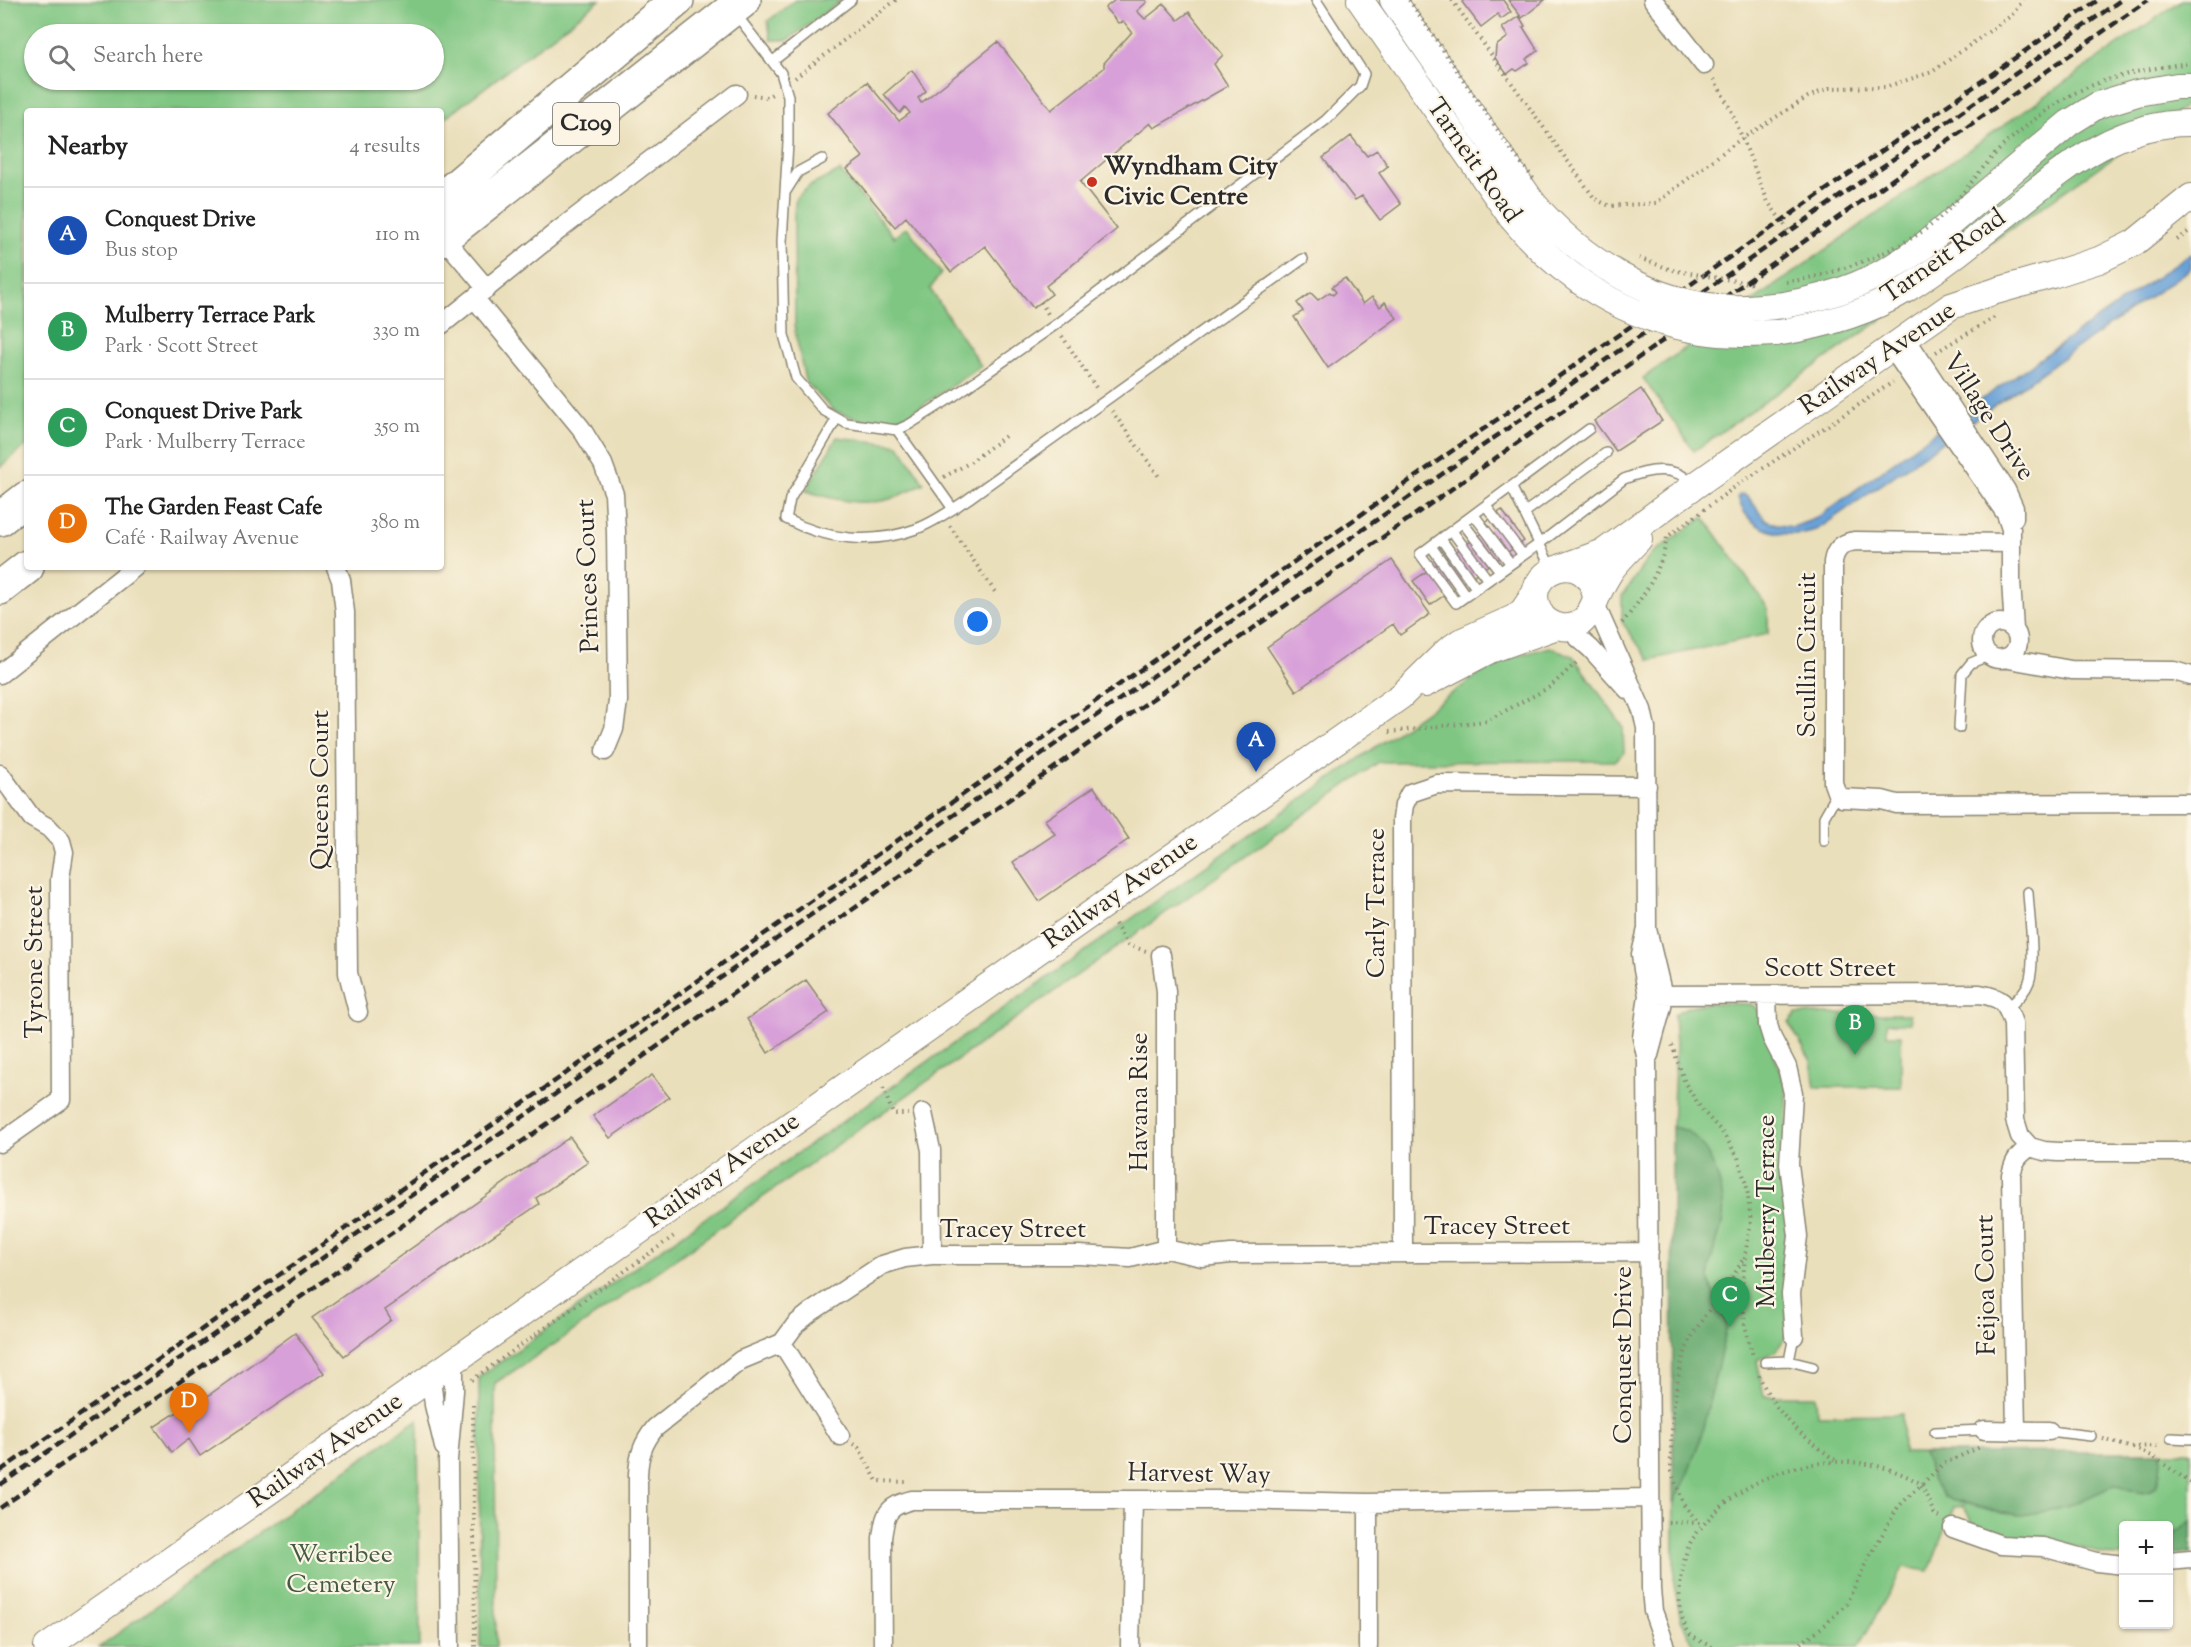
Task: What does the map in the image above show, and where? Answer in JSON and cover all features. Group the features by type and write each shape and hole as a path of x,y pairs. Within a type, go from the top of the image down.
{"highway":[{"name":"C109","path":"444,196 677,0"},
{"name":"C109","path":"444,236 733,3"},
{"path":"0,519 24,500"},
{"path":"0,588 24,569"}],"street":[{"name":"Tarneit Road","path":"1360,0 1512,218 1550,258 1582,284 1611,301 1641,315 1703,331 1739,334 1776,333 1812,327 1844,318 1905,290 2088,152 2112,139 2160,125 2191,123"},
{"name":"Tarneit Road","path":"1393,0 1564,236 1588,256 1643,288 1709,306 1753,308 1784,294 1820,299 1876,277 1922,247 2069,123 2098,105 2137,93 2191,86"},
{"path":"1653,0 1704,65"},
{"path":"444,324 736,93"},
{"name":"Railway Avenue","path":"1557,568 1604,552 1694,485 1951,306 2099,260 2134,243 2191,197"},
{"name":"Princes Court","path":"444,241 581,428 603,464 614,494 618,701 614,729 605,751"},
{"name":"Village Drive","path":"1898,342 2011,499 2016,513 2011,536 2011,580 2016,634"},
{"name":"Railway Avenue","path":"1595,601 1612,570 1672,501"},
{"name":"Scullin Circuit","path":"1837,794 1833,783 1833,573 1836,551 1841,546 1855,541 2011,536"},
{"path":"1572,567 1590,579 1594,588 1595,601 1589,616 1583,622 1562,627 1549,623 1538,610 1535,593 1544,576 1557,568 1572,567"},
{"path":"2,672 131,570"},
{"name":"Queens Court","path":"337,570 341,580 345,612 348,973 358,1012"},
{"name":"Village Drive","path":"1995,623 2003,608 2011,580"},
{"name":"Railway Avenue","path":"1401,696 1447,651 1460,642 1514,618 1523,611 1535,593"},
{"name":"Conquest Drive","path":"1595,601 1638,700 1646,728 1647,929 1656,995 1648,1005 1642,1028 1647,1060 1650,1521 1653,1611 1666,1647"},
{"path":"2046,666 2006,624 1995,623 1983,635 1983,646 1996,657 2046,666 2071,670 2182,673 2191,662"},
{"name":"Railway Avenue","path":"47,1647 1401,696 1490,650 1562,627"},
{"name":"Conquest Drive","path":"1562,627 1591,649 1638,700"},
{"path":"1996,657 2008,657 2016,649 2016,634"},
{"name":"Tyrone Street","path":"0,774 33,818 49,828 61,841 64,852 60,879 61,1100 0,1143"},
{"name":"Carly Terrace","path":"1402,1253 1401,819 1410,793 1437,784 1647,786"},
{"path":"1837,794 1842,798 1882,800 1897,804 2191,803"},
{"name":"Havana Rise","path":"1161,955 1166,991 1166,1249"},
{"name":"Scott Street","path":"1656,995 1980,994 2001,1000 2008,1008"},
{"name":"Mulberry Terrace","path":"1767,995 1768,1025 1787,1067 1793,1093 1789,1164 1798,1236 1791,1294 1794,1336"},
{"path":"2008,1008 2013,1023 2014,1120 2020,1136 2031,1147 2044,1152 2191,1152"},
{"path":"923,1113 931,1150 932,1255"},
{"name":"Feijoa Court","path":"2016,1430 2011,1174 2014,1162 2031,1147"},
{"name":"Tracey Street","path":"638,1647 638,1474 642,1447 655,1428 741,1360 782,1343 796,1324 882,1266 905,1258 932,1255 1079,1255 1130,1258 1166,1249 1202,1257 1231,1254 1649,1252"},
{"path":"782,1343 840,1436"},
{"path":"450,1647 448,1460 454,1391 454,1360"},
{"path":"431,1377 434,1405 448,1460"},
{"path":"1984,1430 2049,1431"},
{"name":"Harvest Way","path":"883,1647 882,1538 884,1521 887,1513 897,1504 912,1500 1368,1503 1650,1498"},
{"path":"1130,1647 1133,1500"},
{"path":"1368,1503 1368,1647"},
{"path":"1953,1528 2001,1545 2043,1546 2097,1562 2119,1564"},
{"path":"2173,1561 2191,1559"}],"lane":[{"path":"773,61 850,0"},
{"path":"733,3 781,73 788,96 788,143 782,241 784,335 796,378 823,410 846,423 897,430 951,398 1055,325 1326,120 1360,86 1364,74 1316,0"},
{"path":"785,194 798,172 822,159"},
{"path":"837,418 790,499 786,519 807,530 838,537 869,539 916,529 953,509 1303,259"},
{"path":"1589,429 1420,554 1456,603 1539,544 1624,479 1640,472 1677,472 1694,485"},
{"path":"897,430 953,509"},
{"path":"1524,513 1606,453"},
{"path":"1512,488 1539,544 1557,568"},
{"path":"1486,506 1523,555"},
{"path":"1474,514 1511,564"},
{"path":"1463,523 1500,571"},
{"path":"1452,531 1488,580"},
{"path":"1441,539 1476,588"},
{"path":"1959,728 1962,674 1971,663 1996,657"},
{"path":"1824,841 1824,817 1837,794"},
{"path":"2008,1008 2024,991 2030,980 2028,892"},
{"name":"Mulberry Terrace","path":"1789,1361 1794,1336"},
{"path":"1765,1362 1789,1361 1813,1367"},
{"path":"1935,1432 1984,1430"},
{"path":"2049,1431 2091,1436"},
{"path":"2171,1438 2191,1439"}],"path":[{"path":"736,93 767,97 785,86 896,0"},
{"path":"1409,0 1512,151 1537,196"},
{"path":"1452,0 1595,199 1610,206 1656,203 1742,138 1809,97 1829,88 1885,87 1932,72 2012,15 2023,0"},
{"path":"1784,294 1805,280 1856,264 1906,241 1938,219 1962,195 2002,147 2054,105 2102,81 2154,67 2191,63"},
{"path":"1704,65 1731,110 1768,202 1789,231"},
{"path":"2174,242 2191,230"},
{"path":"1637,257 1672,270 1762,285"},
{"path":"1610,637 1636,606 1655,575 1664,555 1667,537 1732,489 1915,366 1998,315"},
{"path":"1380,737 1388,733 1486,721 1550,687 1591,649"},
{"path":"1105,931 1125,917"},
{"path":"1115,924 1128,945 1161,955"},
{"path":"1671,1034 1685,1083 1702,1110 1722,1132 1738,1157 1747,1188 1751,1221 1742,1290 1745,1326 1755,1364"},
{"path":"874,1095 883,1088 893,1114 923,1113"},
{"path":"473,1391 473,1379 678,1234"},
{"path":"1671,1472 1680,1367 1689,1341 1712,1305 1732,1280 1745,1256"},
{"path":"1759,1374 1782,1415 1805,1438 1835,1460"},
{"path":"473,1402 475,1647"},
{"path":"1796,1647 1826,1624 1846,1604 1898,1507 1942,1464 2016,1430"},
{"path":"840,1436 859,1448 877,1481 924,1482 924,1500"},
{"path":"2091,1436 2152,1456 2191,1484"},
{"path":"2129,1447 2163,1446 2171,1438"},
{"path":"1712,1647 1689,1634 1681,1612 1679,1590 1691,1542 1706,1523 1737,1494 1771,1476 1803,1465 1835,1460 1889,1468 1922,1484 1934,1513 1953,1528"},
{"path":"1667,1461 1684,1505 1699,1523"},
{"path":"1650,1521 1706,1523"}],"green space":[{"path":"0,0 600,0 444,119 444,108 24,108 24,447 0,467"},
{"path":"795,0 842,0 788,40 771,40 768,21"},
{"path":"2182,0 2191,0 2191,100 2183,108 1694,451 1643,378"},
{"path":"840,171 894,237 907,227 941,273 930,289 981,366 905,417 868,422 834,411 805,381 795,331 794,213 796,198 810,186"},
{"path":"837,437 899,445 924,483 894,498 869,502 837,499 806,491"},
{"path":"1704,517 1768,608 1768,634 1649,660 1622,622 1622,596 1651,554"},
{"path":"1550,647 1573,656 1623,727 1624,753 1615,761 1379,762 555,1344 495,1383 496,1647 480,1647 479,1377 1498,661"},
{"path":"1720,1003 1750,1004 1757,1008 1786,1088 1790,1227 1786,1337 1775,1352 1757,1360 1764,1396 1816,1396 1817,1415 1902,1414 1903,1453 2191,1452 2191,1553 2173,1554 2173,1521 2119,1521 2119,1557 2114,1557 2047,1539 1998,1535 1980,1530 1971,1521 1964,1506 1954,1507 1929,1571 1904,1567 1858,1647 1695,1647 1681,1620 1674,1585 1672,1127 1676,1045 1674,1015 1691,1006"},
{"path":"1796,1014 1910,1014 1911,1023 1887,1023 1887,1035 1901,1035 1901,1087 1815,1087 1811,1061 1789,1023"},
{"path":"1672,1127 1690,1133 1698,1140 1716,1171 1722,1195 1723,1217 1709,1275 1727,1327 1700,1440 1673,1504"},
{"name":"Werribee Cemetery","path":"418,1419 420,1647 99,1647"},
{"path":"2161,1452 2160,1475 2158,1482 2150,1491 2143,1493 2115,1485 2073,1504 2022,1515 2002,1513 1944,1497 1933,1481 1923,1453"},
{"path":"2191,1521 2191,1553 2173,1554 2173,1534"}],"water":[{"path":"2191,253 2191,268 1818,529 1794,534 1769,530 1749,518 1742,508 1738,496 1743,494 1749,498 1766,520 1779,525 1793,527 1817,518 1932,434"}],"building":[{"path":"1115,0 1145,0 1147,2 1137,11 1145,19 1164,4 1178,20 1189,12 1223,55 1214,64 1228,86 1154,128 1150,123 1080,182 1117,229 1046,286 1052,294 1033,308 985,246 951,272 906,217 895,227 847,169 863,157 828,113 867,82 899,121 910,113 905,107 900,113 884,94 912,70 926,91 918,98 921,103 998,42 1051,110 1104,68 1104,63 1132,32 1124,22 1118,23 1105,8"},
{"path":"1464,0 1503,0 1511,12 1501,19 1498,14 1481,27 1462,2"},
{"path":"1508,0 1545,0 1522,18"},
{"path":"1519,16 1538,51 1526,59 1529,63 1507,74 1495,58 1496,46 1508,37 1502,28"},
{"path":"1351,136 1367,156 1377,150 1388,166 1379,173 1401,204 1380,220 1362,196 1355,200 1323,158"},
{"path":"1345,278 1363,304 1372,297 1380,307 1385,302 1397,318 1328,368 1294,317 1303,311 1297,303 1311,293 1318,300 1330,292 1333,295 1336,292 1332,287"},
{"path":"1641,389 1662,421 1616,451 1594,421"},
{"path":"1502,510 1524,541 1430,605 1413,581 1490,528 1486,521"},
{"path":"1392,560 1430,614 1400,635 1393,624 1296,691 1267,647"},
{"path":"1094,787 1129,839 1039,901 1013,862 1055,834 1045,820"},
{"path":"806,980 829,1012 768,1053 747,1019"},
{"path":"652,1075 669,1097 610,1138 593,1116"},
{"path":"570,1137 588,1162 536,1198 539,1204 385,1310 391,1320 344,1356 312,1318"},
{"path":"295,1333 324,1373 200,1456 189,1439 172,1452 154,1427 196,1400 198,1403"}],"railway":[{"path":"0,1471 2098,0"},
{"path":"0,1485 679,1007 2121,0"},
{"path":"0,1508 2148,0"}],"place":[{"name":"Wyndham City Civic Centre","path":"1092,182"},
{"name":"Conquest Drive","path":"1256,772"},
{"name":"Mulberry Terrace Park","path":"1855,1055"},
{"name":"Conquest Drive Park","path":"1730,1327"},
{"name":"The Garden Feast Cafe","path":"189,1433"}]}
